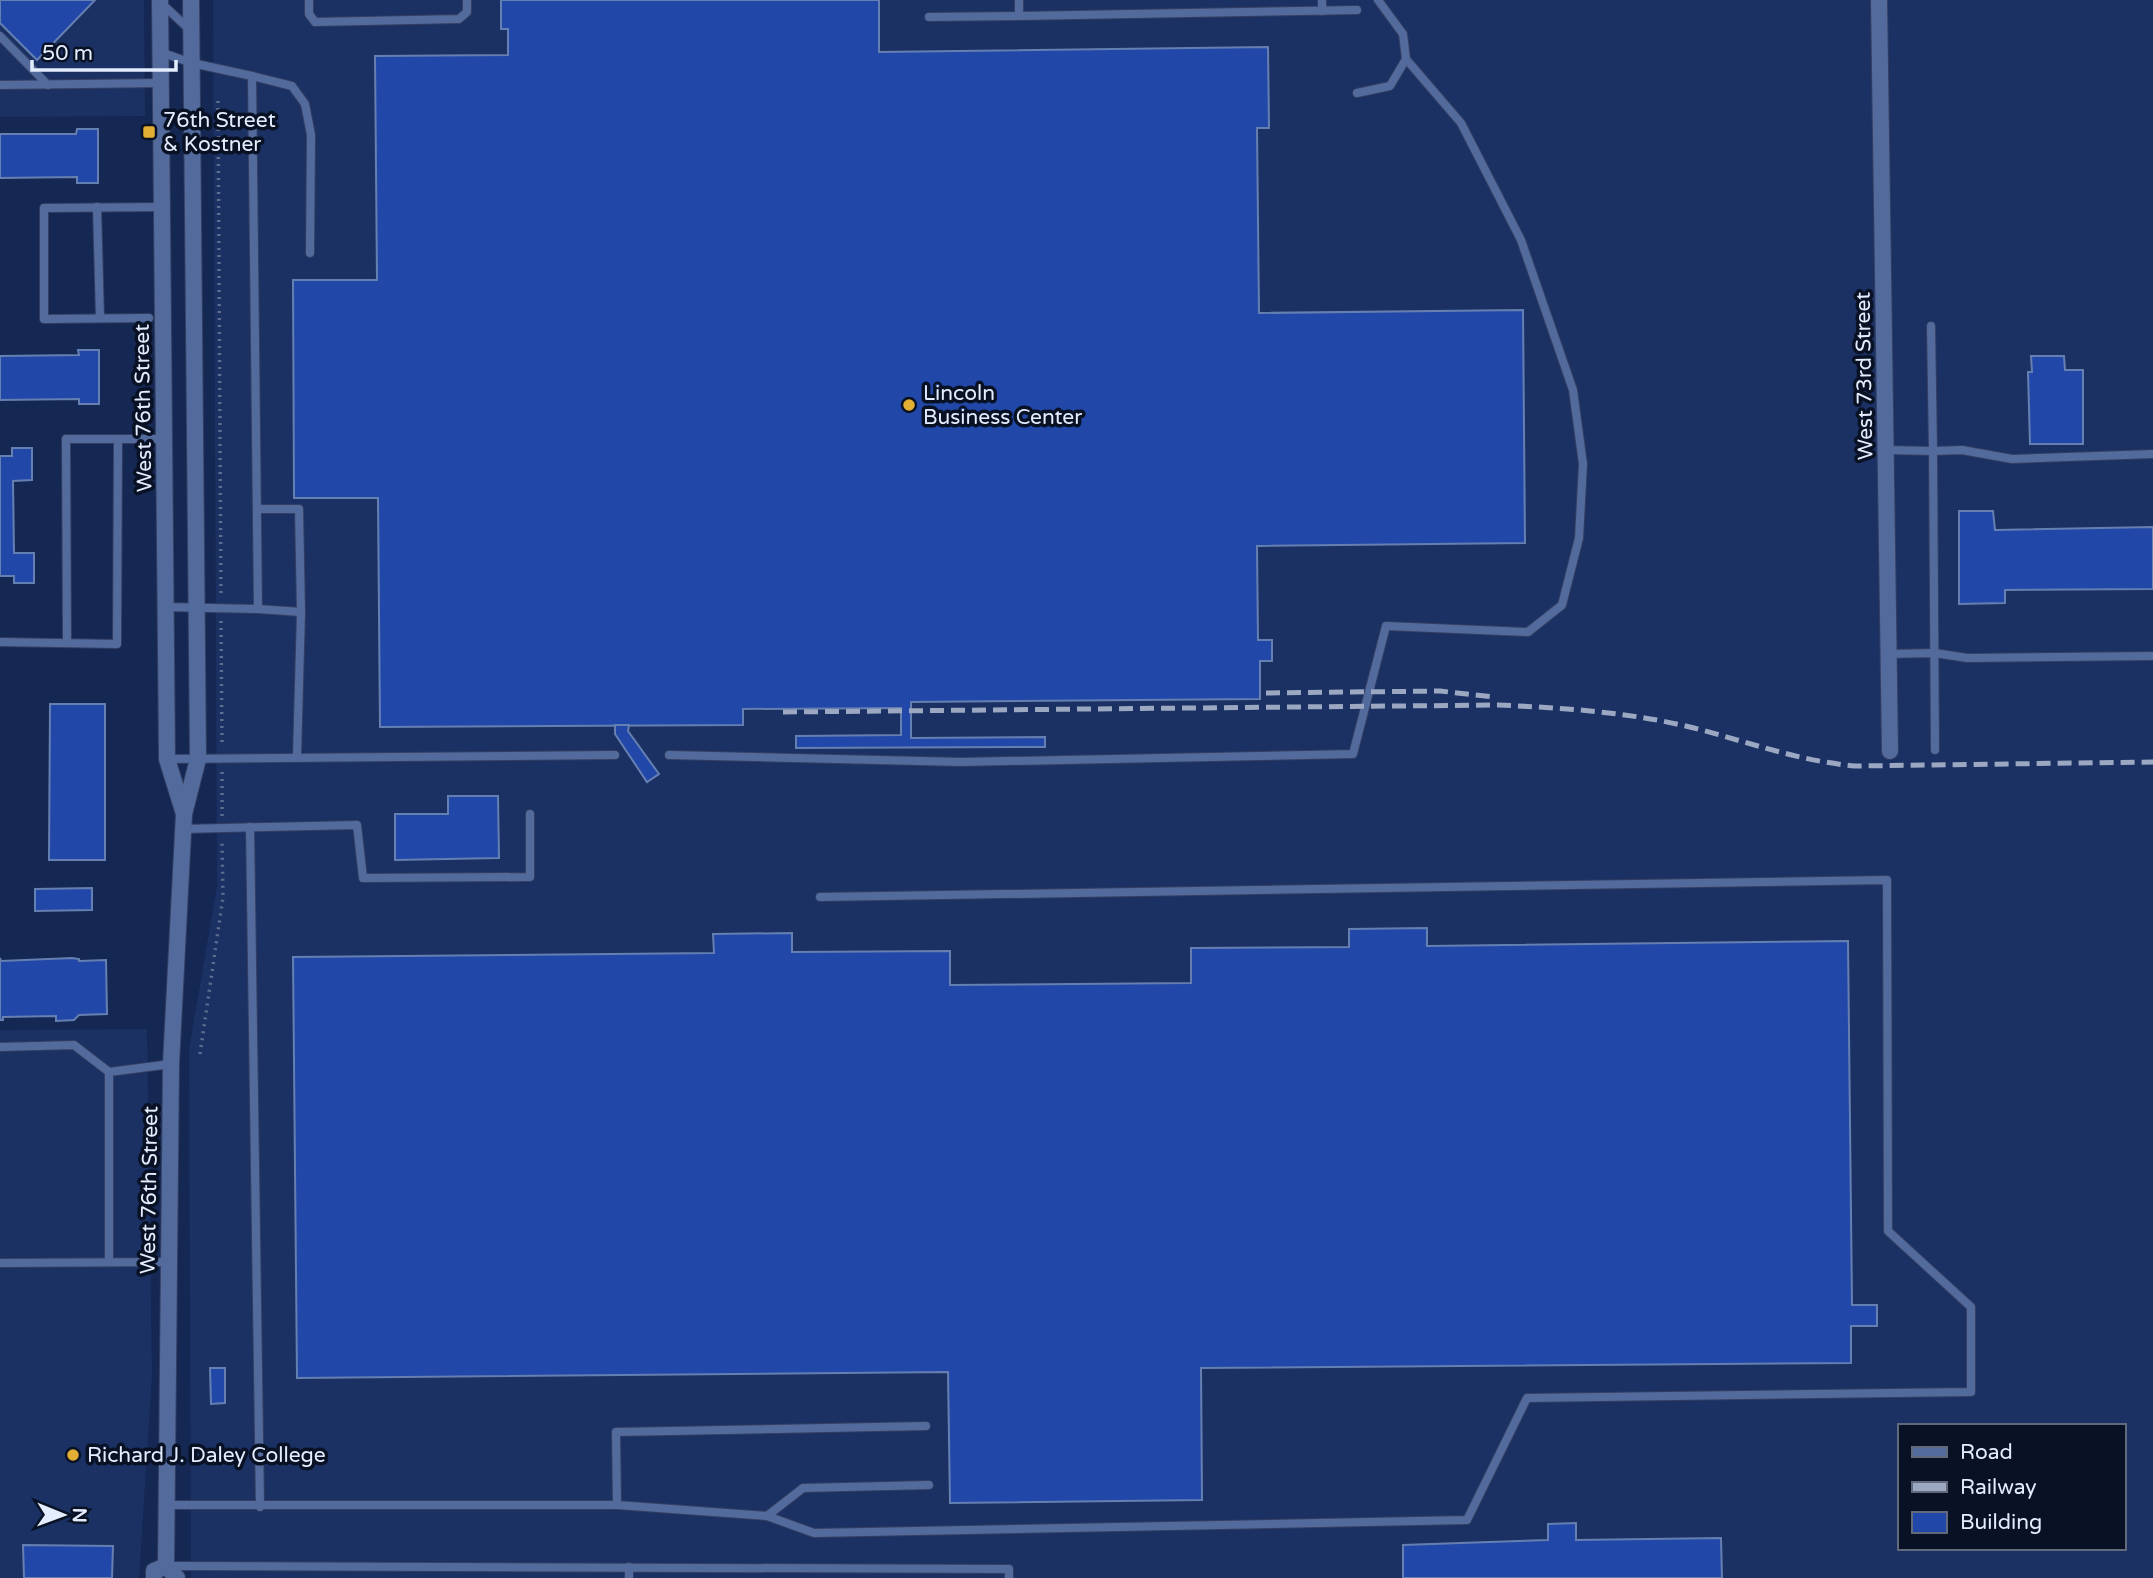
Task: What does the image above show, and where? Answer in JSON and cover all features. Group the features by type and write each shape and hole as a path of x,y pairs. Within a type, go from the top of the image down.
{"street":[{"name":"West 76th Street","path":"172,1572 167,1505 171,1064 183,821 198,759 191,0"},
{"name":"West 73rd Street","path":"1879,0 1890,751"},
{"name":"West 76th Street","path":"159,1 167,759 183,821"},
{"path":"154,1578 154,1571 172,1572"}],"lane":[{"path":"191,31 197,0"},
{"path":"309,0 309,14 314,22 459,19 467,12 467,0"},
{"path":"1019,0 1019,16"},
{"path":"1322,0 1322,11"},
{"path":"669,755 962,762 1353,754 1386,626 1528,632 1562,605 1580,525 1583,464 1573,390 1521,240 1461,123 1406,59 1403,34 1378,0"},
{"path":"159,1 191,31"},
{"path":"929,17 1357,10"},
{"path":"0,36 48,85"},
{"path":"160,52 192,63 292,86 305,104 311,135 310,253"},
{"path":"1357,93 1390,86 1406,59"},
{"path":"252,76 258,609"},
{"path":"0,85 161,83"},
{"path":"97,207 100,318"},
{"path":"149,318 44,319 44,208 162,207"},
{"path":"1931,326 1935,750"},
{"path":"67,643 66,439 164,439"},
{"path":"0,642 117,644 118,439"},
{"path":"1886,450 1962,450 2012,458 2153,454"},
{"path":"258,509 299,509 301,612 297,756"},
{"path":"166,607 301,612"},
{"path":"1888,654 1935,653 1967,658 2153,656"},
{"path":"167,759 615,755"},
{"path":"183,821 222,828 357,825 363,878 530,877 530,814"},
{"path":"250,827 260,1507"},
{"path":"167,1505 617,1505 767,1516 814,1533 1467,1520 1527,1398 1971,1392 1971,1307 1888,1231 1887,880 820,897"},
{"path":"0,1047 74,1045 109,1072 171,1064"},
{"path":"109,1072 109,1262"},
{"path":"0,1263 169,1262"},
{"path":"617,1505 617,1432 926,1426"},
{"path":"767,1516 803,1488 929,1485"},
{"path":"172,1572 629,1567 1009,1569 1009,1578"},
{"path":"629,1567 629,1578"}],"path":[{"path":"200,1054 223,897 218,101"}],"shaded area":[{"path":"0,0 144,0 145,116 0,117"},
{"path":"213,0 2153,0 2153,1578 191,1578 189,1049 217,886"},
{"path":"147,1029 152,1375 139,1578 0,1578 0,1030"}],"building":[{"path":"0,0 95,0 37,60 0,23"},
{"name":"Lincoln Business Center","path":"501,0 879,0 879,52 1268,47 1269,128 1257,128 1259,313 1523,310 1525,543 1257,546 1258,640 1272,640 1272,661 1260,661 1260,699 911,702 911,738 1045,737 1045,747 796,748 796,736 901,735 901,708 743,709 743,725 380,727 378,498 294,498 293,280 377,280 375,56 508,55 508,29 501,29"},
{"path":"77,129 98,129 98,183 77,183 77,177 0,178 0,134 76,134"},
{"path":"78,350 99,350 99,404 79,404 79,399 0,400 0,356 79,355"},
{"path":"2031,356 2064,356 2065,370 2083,370 2083,444 2030,444 2028,372 2032,372"},
{"path":"12,448 32,448 32,480 13,481 14,553 34,553 34,583 14,583 14,576 0,576 0,456 12,456"},
{"path":"1959,511 1993,511 1995,530 2153,527 2153,589 2005,590 2005,603 1959,604"},
{"path":"50,704 105,704 105,860 49,860"},
{"path":"615,725 629,725 628,731 659,774 647,782 615,734"},
{"path":"448,796 498,796 499,858 395,860 395,814 448,814"},
{"path":"92,888 92,910 35,911 35,889"},
{"path":"1427,928 1427,946 1848,941 1852,1305 1877,1305 1877,1326 1851,1326 1851,1363 1201,1368 1202,1500 950,1503 948,1372 297,1378 293,957 714,953 713,934 792,933 792,952 950,951 950,985 1191,983 1191,948 1349,947 1349,929"},
{"path":"0,958 1,961 72,958 79,961 106,960 107,1014 79,1015 74,1020 56,1021 56,1016 3,1017 3,1020 0,1020"},
{"path":"210,1368 225,1368 225,1403 211,1404"},
{"path":"1576,1523 1576,1540 1721,1538 1722,1578 1403,1578 1403,1545 1548,1540 1548,1524"},
{"path":"23,1545 113,1546 112,1578 24,1578"}],"railway":[{"path":"1266,693 1440,691 1494,697"},
{"path":"783,712 1498,705 1572,709 1646,718 1794,755 1855,766 2153,762"}],"place":[{"name":"76th Street & Kostner","path":"149,132"},
{"name":"Lincoln Business Center","path":"909,405"},
{"name":"Richard J. Daley College","path":"73,1455"}]}
